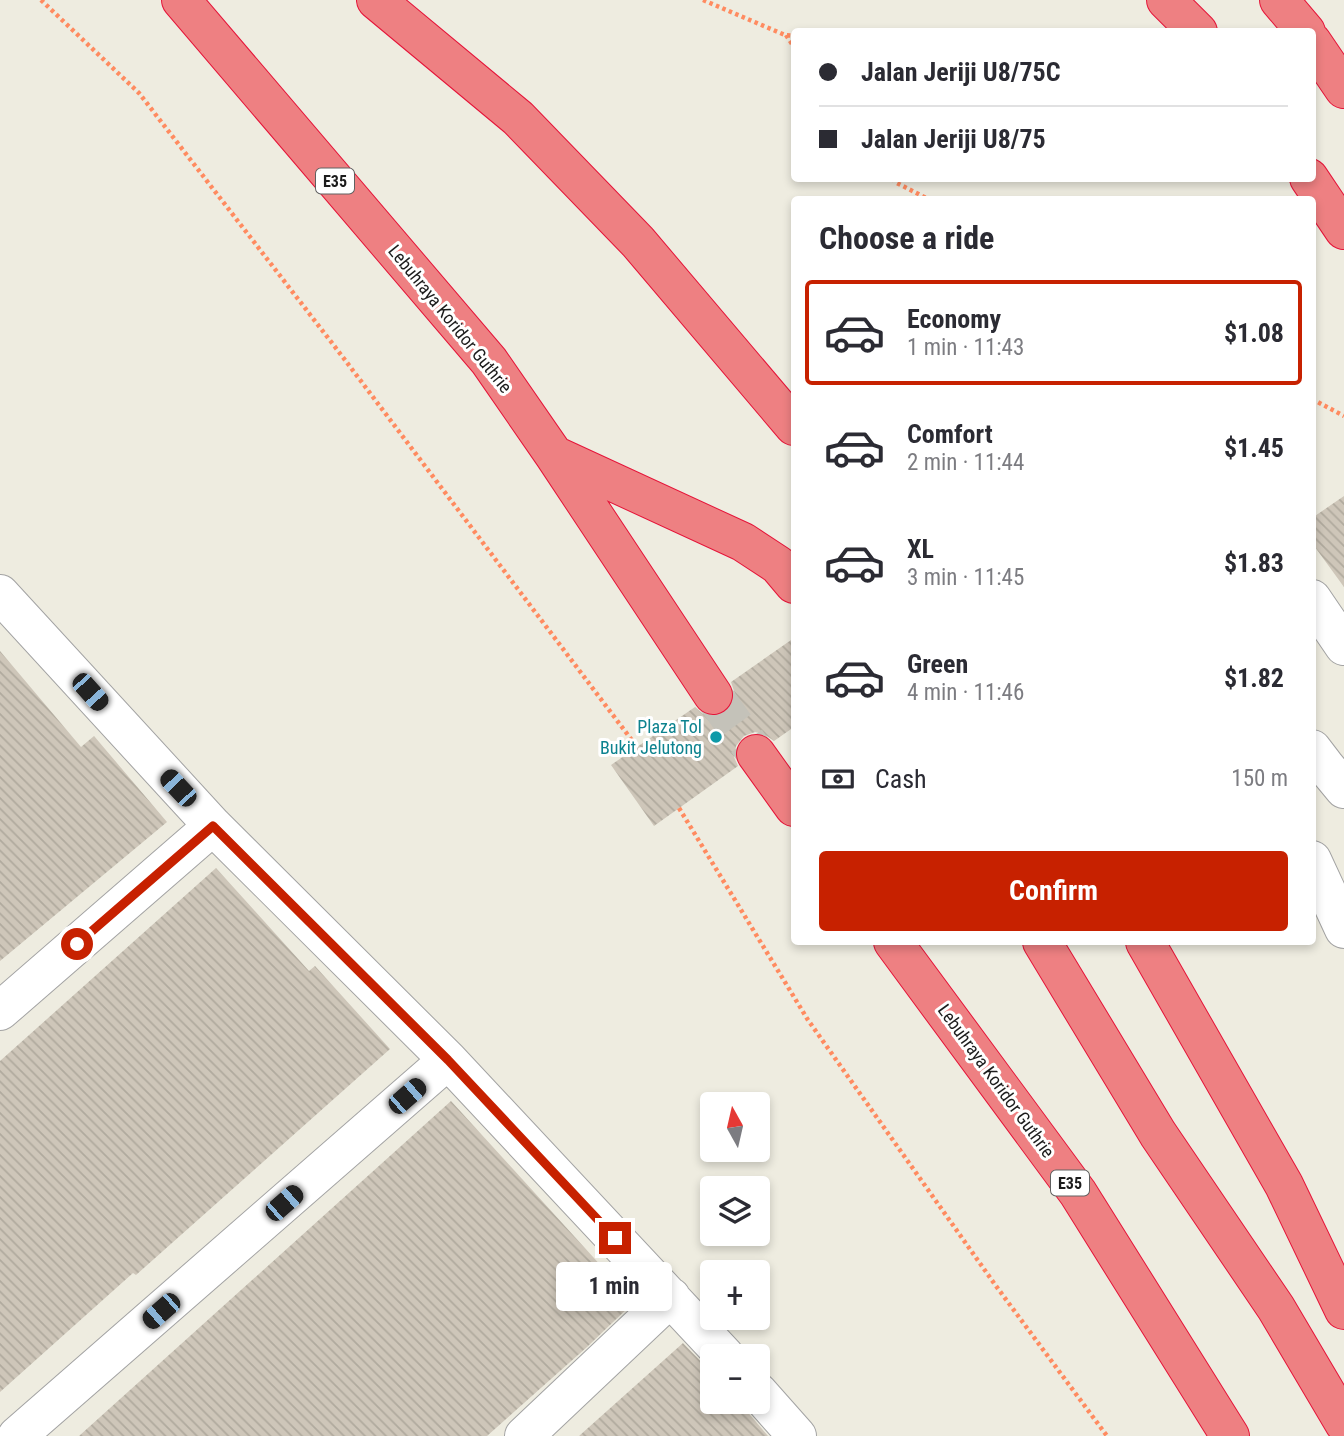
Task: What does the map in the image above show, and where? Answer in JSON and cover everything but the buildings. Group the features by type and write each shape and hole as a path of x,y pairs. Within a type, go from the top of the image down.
{"highway":[{"name":"Lebuhraya Koridor Guthrie","path":"181,0 489,361 713,695"},
{"path":"376,0 518,118 638,242 791,422"},
{"path":"1166,0 1194,28"},
{"path":"1279,0 1303,28"},
{"path":"1316,48 1344,89"},
{"path":"1313,182 1344,230"},
{"path":"554,455 743,542 778,565 791,580"},
{"path":"756,754 791,803"},
{"name":"Lebuhraya Koridor Guthrie","path":"895,945 1078,1194 1230,1436"},
{"path":"1044,945 1158,1134 1276,1308 1344,1423"},
{"path":"1147,945 1284,1185 1344,1310"}],"street":[{"path":"1,596 213,826 448,1060 714,1344"},
{"path":"1316,754 1344,789"},
{"path":"0,1011 213,826"},
{"path":"1316,869 1344,929"},
{"path":"18,1436 448,1060"},
{"path":"524,1436 671,1297"},
{"path":"770,1406 797,1436"}],"path":[{"path":"41,0 139,93 638,747"},
{"path":"703,0 791,35"},
{"path":"785,34 791,43"},
{"path":"895,182 922,196"},
{"path":"1316,401 1344,416"},
{"path":"679,808 808,1020 996,1286 1107,1436"}],"tunnel":[{"path":"713,695 756,754"}],"place":[{"name":"Plaza Tol Bukit Jelutong","path":"716,737"}],"route":[{"path":"77,944 213,826 448,1060 615,1238"}]}
